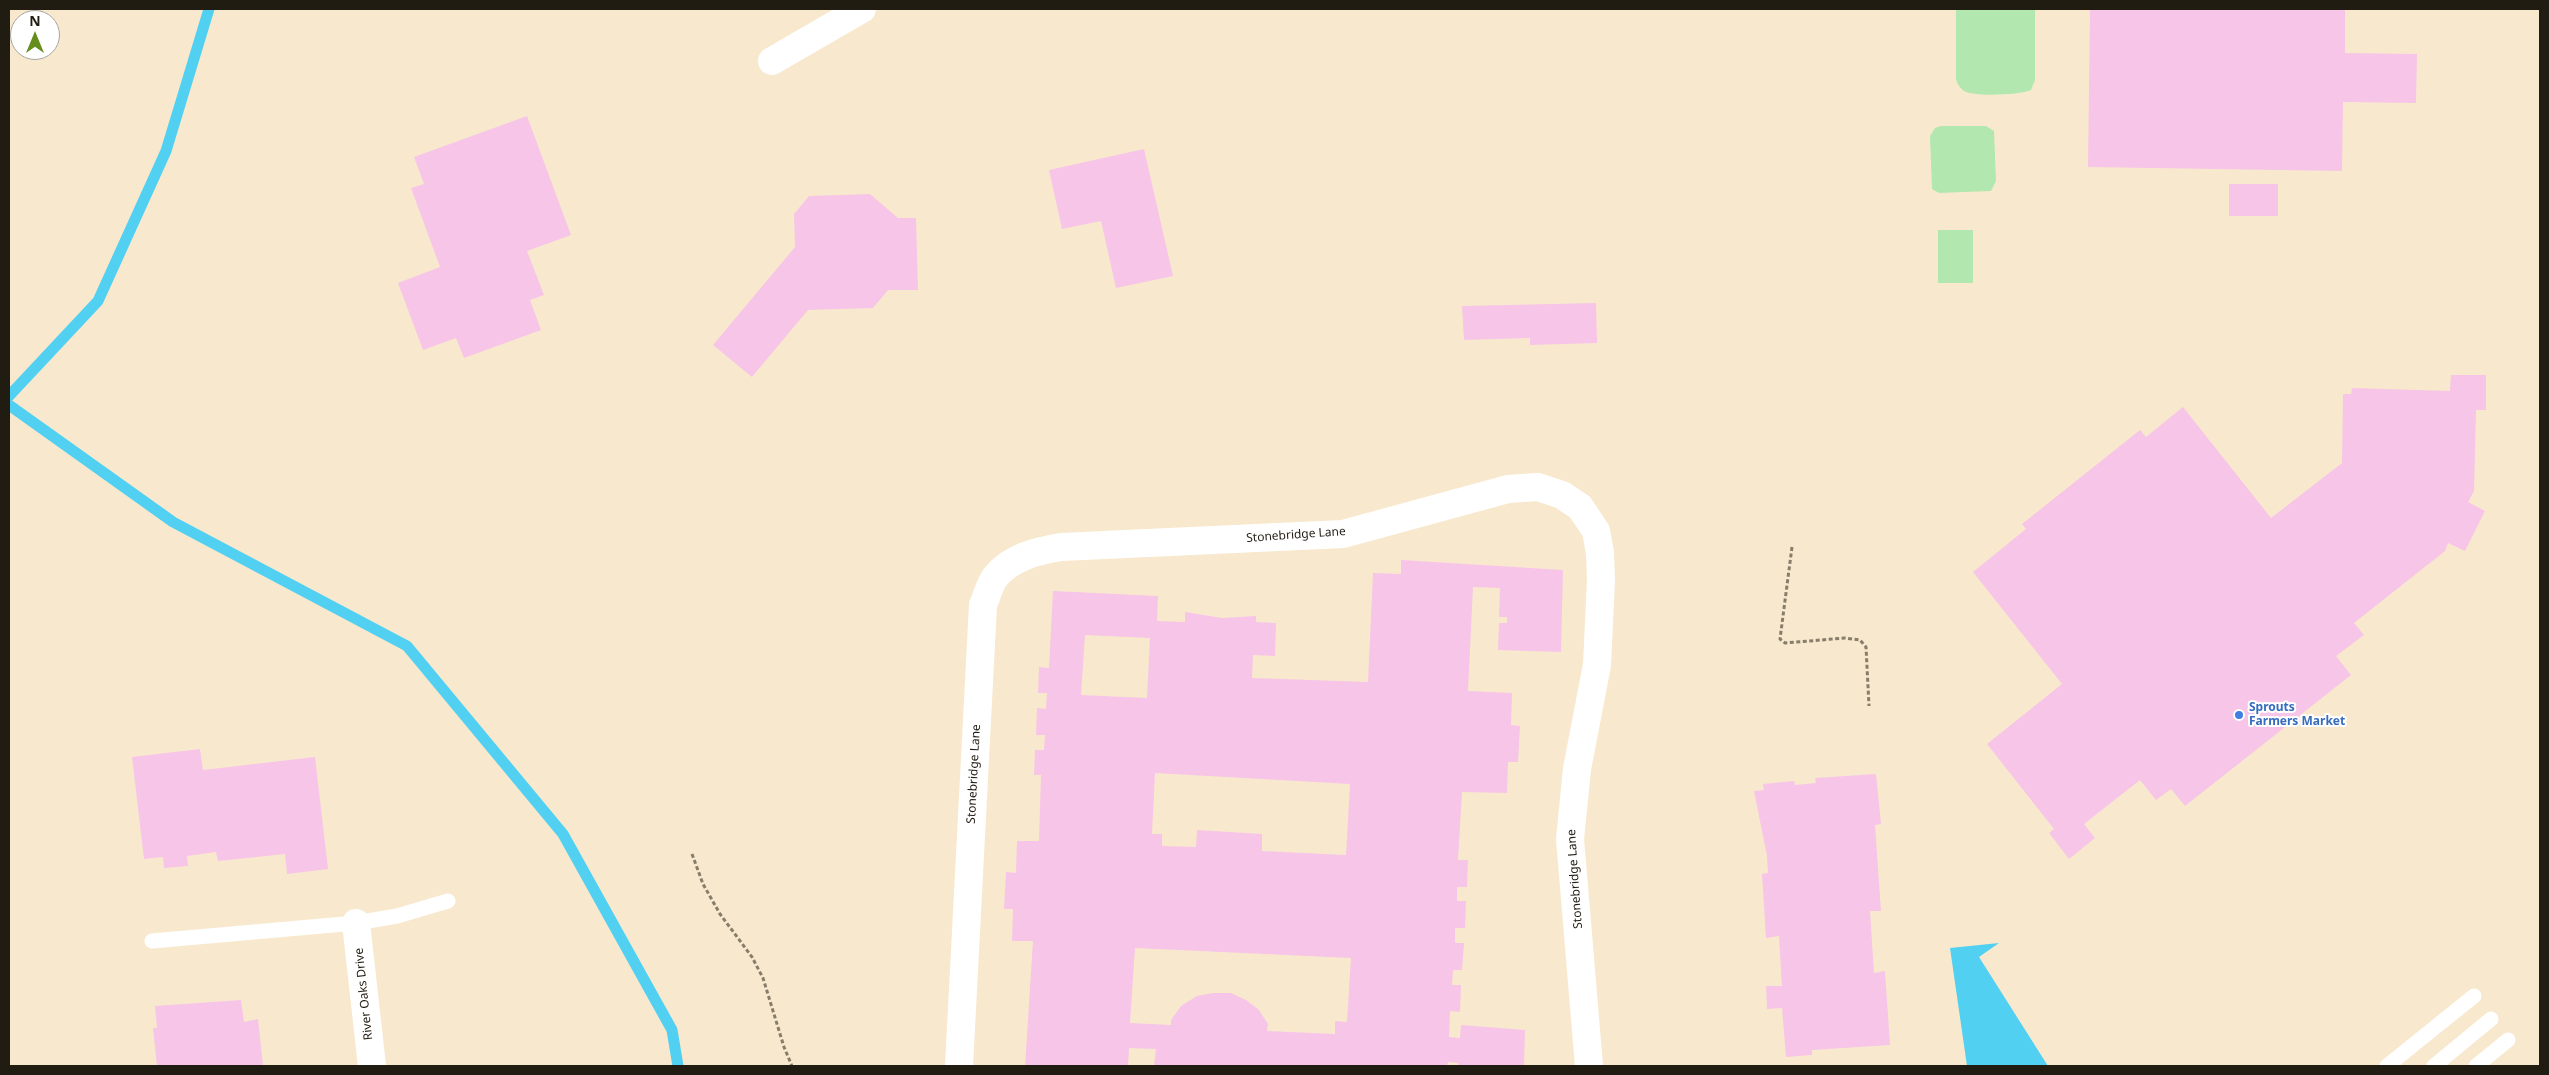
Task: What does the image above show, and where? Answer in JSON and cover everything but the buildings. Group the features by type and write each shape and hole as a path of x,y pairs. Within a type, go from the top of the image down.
{"street":[{"path":"772,61 862,9"},
{"name":"Stonebridge Lane","path":"959,1066 983,605 995,576 1014,561 1036,551 1061,547 1343,534 1508,489 1538,487 1562,495 1580,507 1596,531 1600,553 1597,665 1576,769 1570,839 1589,1066"},
{"name":"River Oaks Drive","path":"356,923 372,1066"}],"lane":[{"path":"152,941 356,923 397,916 448,901"},
{"path":"2387,1066 2474,996"},
{"path":"2434,1066 2491,1019"},
{"path":"2476,1066 2508,1040"}],"path":[{"path":"1792,547 1780,639 1784,643 1845,638 1860,640 1866,647 1869,706"},
{"path":"692,854 703,884 720,914 752,957 763,978 792,1066"}],"green space":[{"path":"1956,9 2035,9 2035,80 2031,90 1987,95 1969,93 1961,89 1956,79"},
{"path":"1940,126 1986,126 1994,131 1996,181 1991,191 1939,193 1932,189 1930,136 1935,128"},
{"path":"1938,230 1973,230 1973,283 1938,283"}],"water":[{"path":"1999,943 1979,957 2048,1066 1967,1066 1950,948"}],"waterway":[{"path":"9,396 98,301 166,151 209,9"},
{"path":"9,405 173,522 407,646 563,834 672,1030 678,1066"}],"place":[{"name":"Sprouts Farmers Market","path":"2239,715"}]}
